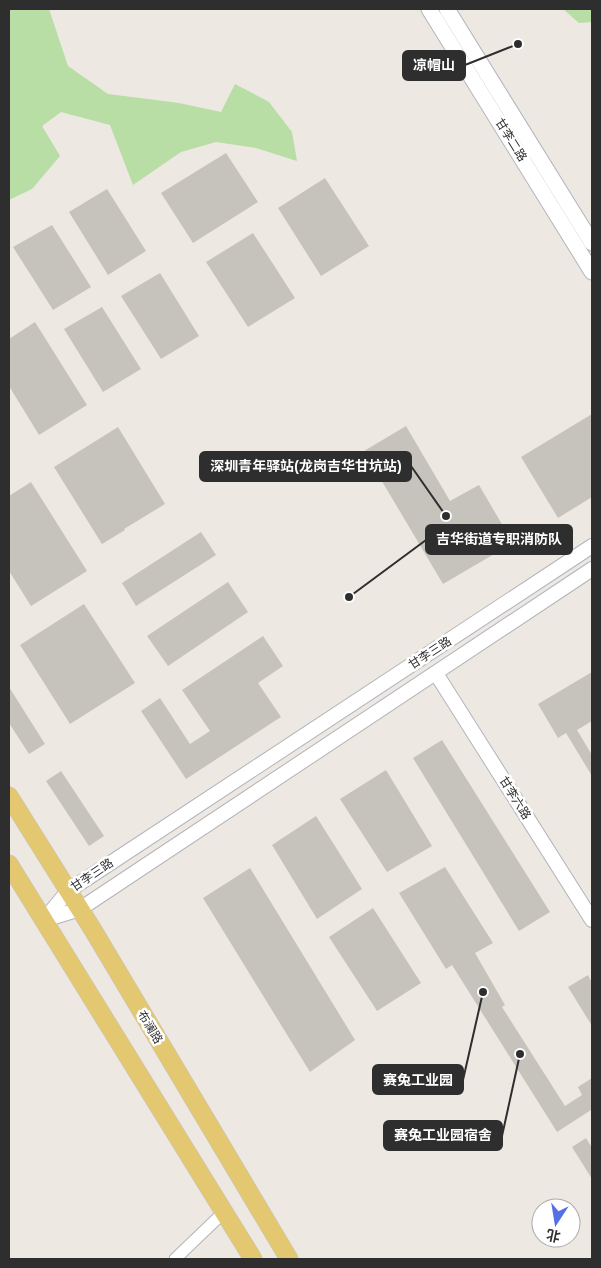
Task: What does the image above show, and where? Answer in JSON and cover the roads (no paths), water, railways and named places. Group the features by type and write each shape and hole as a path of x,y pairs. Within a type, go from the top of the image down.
{"main road":[{"name":"甘李二路","path":"429,9 592,272"},
{"name":"甘李二路","path":"447,9 592,243"},
{"name":"布澜路","path":"9,796 80,909 289,1259"},
{"path":"9,864 253,1259"}],"street":[{"name":"甘李三路","path":"44,920 68,891 592,546"},
{"name":"甘李三路","path":"44,920 80,909 592,569"},
{"name":"甘李六路","path":"437,675 592,920"},
{"path":"175,1259 224,1212"}],"place":[{"name":"凉帽山","path":"518,44"},
{"name":"深圳青年驿站(龙岗吉华甘坑站)","path":"446,516"},
{"name":"吉华街道专职消防队","path":"349,597"},
{"name":"赛兔工业园","path":"483,992"},
{"name":"赛兔工业园宿舍","path":"520,1054"}]}
